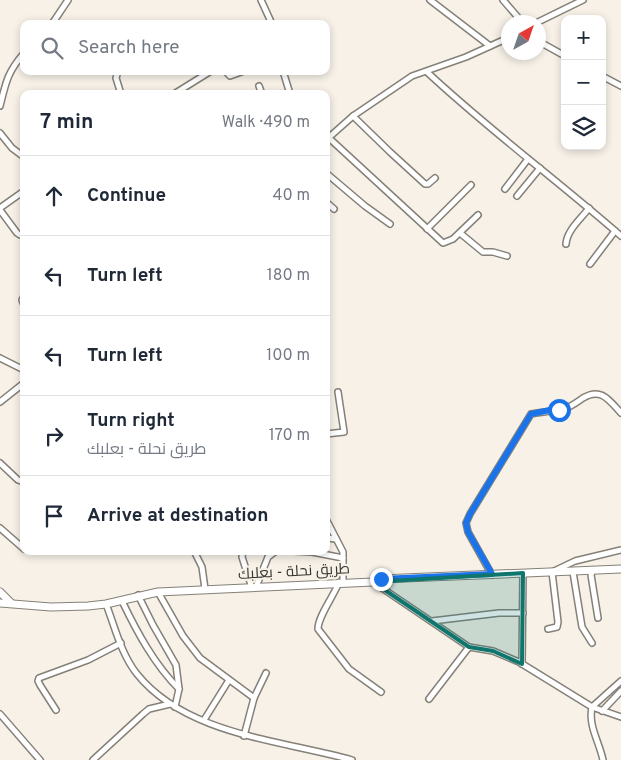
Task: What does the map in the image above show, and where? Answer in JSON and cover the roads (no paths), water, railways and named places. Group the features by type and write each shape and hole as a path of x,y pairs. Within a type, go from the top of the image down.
{"street":[{"path":"55,20 68,0"},
{"path":"262,0 270,20"},
{"path":"430,0 490,46"},
{"path":"503,0 516,15"},
{"path":"546,18 582,0"},
{"path":"330,136 353,116 412,76 427,72 501,41"},
{"path":"546,45 561,54"},
{"path":"0,106 9,74 20,58"},
{"path":"427,72 621,236"},
{"path":"117,75 120,90"},
{"path":"180,90 202,75"},
{"path":"284,75 289,90"},
{"path":"606,78 621,86"},
{"path":"259,86 260,90"},
{"path":"353,116 425,184 428,184 435,178"},
{"path":"0,133 12,148 20,154"},
{"path":"330,142 443,243 450,242 478,215"},
{"path":"505,189 528,159"},
{"path":"517,196 540,168"},
{"path":"330,176 390,224"},
{"path":"428,229 471,186"},
{"path":"20,194 0,209 20,235"},
{"path":"330,206 334,209"},
{"path":"566,244 568,236 590,208"},
{"path":"590,264 615,231"},
{"path":"460,233 483,252 493,252 507,256"},
{"path":"0,358 20,368"},
{"path":"0,402 20,386"},
{"path":"330,434 344,432 338,392"},
{"path":"492,574 468,532 466,523 531,414 567,408 585,397 596,393 608,398 621,413"},
{"path":"0,463 20,481"},
{"path":"330,527 343,552 341,582 320,621 318,629 349,669 381,692"},
{"path":"0,528 20,546"},
{"path":"330,538 336,539"},
{"path":"548,630 557,627 558,622 552,572 575,561 621,550"},
{"path":"196,555 202,566 205,589"},
{"path":"242,555 254,588"},
{"path":"254,588 271,555"},
{"path":"328,555 343,558"},
{"name":"طريق نحلة - بعلبك","path":"0,603 51,607 88,606 106,604 138,595 158,592 373,582 381,579 621,569"},
{"path":"592,570 598,618"},
{"path":"573,572 582,627 592,644"},
{"path":"522,664 524,573"},
{"path":"373,582 469,647 493,651 522,664 592,707 621,717"},
{"path":"0,592 11,603"},
{"path":"158,592 190,647 210,667 254,698"},
{"path":"138,595 153,626 176,665 179,689 173,706"},
{"path":"122,600 157,664 179,689"},
{"path":"106,604 127,658 136,673 148,686 173,706 244,736 303,747 352,760"},
{"path":"432,621 499,613 523,613"},
{"path":"56,710 40,685 39,678 88,660 121,643"},
{"path":"429,699 469,647"},
{"path":"244,736 254,698 266,673"},
{"path":"204,720 229,680"},
{"path":"603,760 592,729 590,717 592,707 621,680"},
{"path":"602,711 621,691"},
{"path":"94,760 149,709 173,706"},
{"path":"0,714 40,760"}]}
